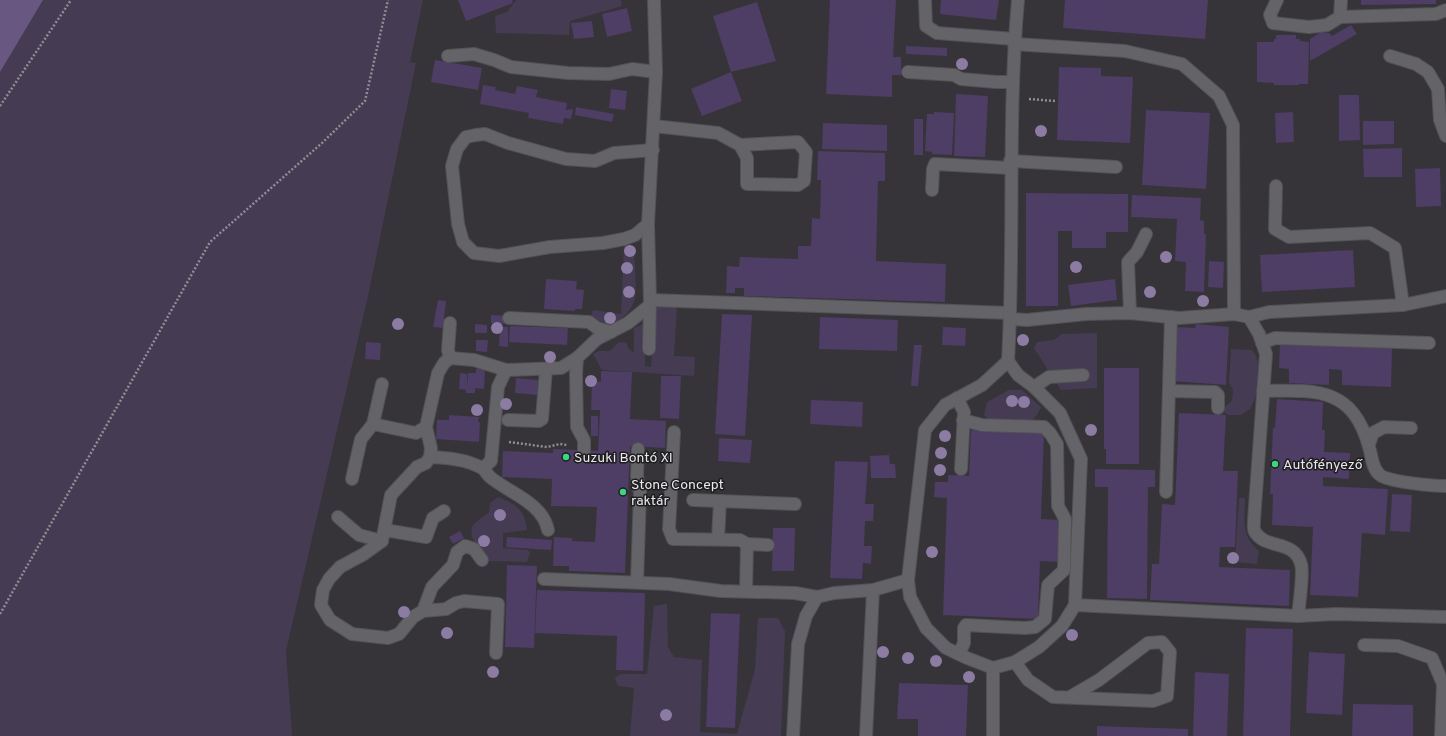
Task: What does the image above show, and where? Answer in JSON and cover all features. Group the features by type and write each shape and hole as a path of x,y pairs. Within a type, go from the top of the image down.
{"lane":[{"path":"649,349 650,303 648,224 656,72 654,0"},
{"path":"925,0 926,26 937,34 1125,51 1182,64 1219,96 1233,125 1234,314"},
{"path":"1008,362 982,385 945,405 925,430 908,580 910,597 926,628 946,648 992,668 1015,662 1039,647 1062,626 1075,606 1081,459 1060,413 1034,387 1018,375 1008,362 1010,316 1010,165 1014,42 1018,0"},
{"path":"1277,0 1270,15 1273,23 1315,26 1326,25 1340,17 1436,14 1446,10"},
{"path":"1340,17 1341,0"},
{"path":"448,56 474,54 511,67 568,73 609,74 632,69 656,72"},
{"path":"1390,56 1416,64 1428,72 1438,89 1440,120 1446,136"},
{"path":"908,72 954,75 961,79 1013,82"},
{"path":"654,126 718,133 740,145 798,142 806,152 804,180 798,185 747,184 747,158 740,145"},
{"path":"648,224 635,235 624,239 603,243 550,247 499,256 474,254 463,242 458,224 452,166 457,149 466,137 485,134 508,143 566,159 595,161 614,153 653,150"},
{"path":"932,190 933,169 935,164 1116,167"},
{"path":"1276,186 1275,229 1290,237 1370,234 1395,248 1403,305"},
{"path":"1130,313 1128,262 1137,252 1146,234"},
{"path":"496,653 498,604 464,601 456,603 446,609 423,611 413,617 399,634 388,638 352,634 330,620 321,604 323,590 329,579 340,567 364,554 384,536 392,496 418,467 426,463 430,457 431,448 426,427 438,373 444,363 450,358 474,360 506,370 561,368 577,358 597,339 628,323 650,303 1010,316 1027,320 1086,314 1130,313 1179,318 1234,314 1249,317 1269,312 1403,305 1446,296"},
{"path":"1166,492 1171,317"},
{"path":"1249,317 1259,334 1266,354 1261,408 1254,532 1263,541 1288,547 1301,563 1298,616"},
{"path":"509,318 589,322 596,328 611,332"},
{"path":"450,323 448,350 450,358"},
{"path":"1262,342 1275,338 1429,342"},
{"path":"577,358 577,427 584,440 584,447"},
{"path":"508,420 539,421 542,419 546,369"},
{"path":"482,468 491,461 498,387 506,370"},
{"path":"1034,387 1049,376 1083,375"},
{"path":"352,479 361,439 373,424 382,384"},
{"path":"1169,391 1215,392 1218,394 1218,408"},
{"path":"1263,391 1316,392 1330,395 1343,402 1360,421 1369,444 1372,463 1379,475 1390,480 1446,486"},
{"path":"958,398 964,412 961,469"},
{"path":"1261,408 1266,416 1268,426 1265,474"},
{"path":"959,654 964,643 964,628 966,625 1025,628 1035,627 1046,619 1048,585 1064,570 1065,519 1058,506 1056,444 1050,433 1044,427 982,425 963,420"},
{"path":"373,424 416,433 426,427"},
{"path":"1369,444 1373,433 1384,428 1411,428"},
{"path":"674,432 669,529 673,539 740,540 747,544 768,545"},
{"path":"637,582 640,493 637,476 638,449"},
{"path":"430,457 458,459 482,468 490,476 530,504 546,522 548,530"},
{"path":"693,500 795,504"},
{"path":"718,539 720,501"},
{"path":"338,517 359,535 426,537 433,518 444,511"},
{"path":"746,591 747,544"},
{"path":"423,611 432,587 453,565 457,552 465,546 474,549 482,560"},
{"path":"544,579 669,584 721,591 795,593 817,597 873,590 908,580"},
{"path":"866,736 873,590"},
{"path":"793,736 798,644 806,616 817,597"},
{"path":"1075,606 1298,616 1336,614 1446,617"},
{"path":"1015,662 1028,680 1053,697 1070,698 1153,701 1167,696 1170,652 1162,642 1148,643 1099,680 1070,698"},
{"path":"1364,645 1398,646 1432,658 1443,684 1441,736"},
{"path":"992,668 993,736"}],"path":[{"path":"0,106 71,0"},
{"path":"0,614 210,242 322,143 364,101 388,0"},
{"path":"1012,98 1055,101"},
{"path":"492,440 547,448 560,444 578,448 584,447"}],"shaded area":[{"path":"0,0 423,0 410,62 416,63 368,296 286,651 292,736 0,736"},
{"path":"0,0 43,0 0,72"},
{"path":"516,0 621,0 622,6 570,21 569,35 496,33 495,16 507,12"},
{"path":"624,245 630,245 634,250 636,286 634,302 628,312 619,320 608,323 602,322 591,316 593,310 621,314"},
{"path":"661,305 677,307 674,356 695,357 694,376 602,370 593,354 599,351 610,351 619,342 627,343 628,348 634,353 634,328 644,324 646,326 645,366 651,367 655,307"},
{"path":"1097,333 1097,388 1061,390 1034,348 1037,342 1054,340 1062,334"},
{"path":"1231,349 1252,350 1258,363 1257,394 1250,409 1241,415 1228,415 1221,410 1232,401 1233,390 1229,382"},
{"path":"1009,390 1022,390 1041,407 1037,415 1031,421 989,420 984,415 987,402"},
{"path":"498,497 515,505 524,517 527,530 503,533 503,548 528,550 530,553 527,562 488,561 474,542 471,531 472,526 489,512 490,503"},
{"path":"1239,498 1245,498 1244,520 1246,533 1253,545 1259,551 1257,564 1235,562"},
{"path":"667,604 668,647 674,657 702,660 700,732 737,734 755,669 758,618 778,618 785,631 781,736 630,736 634,688 618,686 615,678 620,674 647,674 654,606"}],"building":[{"path":"458,0 512,0 513,3 466,21"},
{"path":"830,0 896,0 893,57 901,57 901,75 892,75 892,97 826,94"},
{"path":"941,0 999,0 996,20 940,14"},
{"path":"1065,0 1208,0 1205,39 1063,28"},
{"path":"1361,0 1436,0 1436,4 1361,5"},
{"path":"757,2 776,61 731,72 713,16"},
{"path":"627,8 632,31 607,37 602,14"},
{"path":"592,21 594,37 574,39 571,23"},
{"path":"1351,25 1357,34 1310,61 1310,39 1321,32 1329,33 1332,36"},
{"path":"1276,35 1296,35 1296,39 1309,42 1308,84 1274,85 1274,83 1257,82 1257,42 1274,42"},
{"path":"906,46 947,48 947,56 906,54"},
{"path":"435,60 482,68 478,90 431,82"},
{"path":"1059,67 1101,68 1101,76 1133,77 1130,143 1057,140"},
{"path":"731,72 742,101 702,116 691,89"},
{"path":"483,85 496,87 495,90 515,94 517,86 538,90 536,97 567,103 566,110 573,109 571,119 564,118 563,124 528,118 529,113 480,104"},
{"path":"611,89 627,91 625,110 609,108"},
{"path":"956,94 988,96 985,157 954,156"},
{"path":"1339,95 1359,95 1360,140 1339,141"},
{"path":"576,107 614,114 612,122 575,115"},
{"path":"1146,110 1210,113 1206,189 1142,185"},
{"path":"934,112 954,113 952,155 932,154 932,152 925,151 927,114 934,114"},
{"path":"1293,112 1294,142 1276,143 1275,113"},
{"path":"914,119 923,119 923,155 914,155"},
{"path":"1363,121 1394,121 1394,144 1363,145"},
{"path":"823,123 887,125 887,151 822,149"},
{"path":"1402,148 1402,177 1364,177 1363,149"},
{"path":"818,151 885,153 885,181 878,181 876,261 946,264 945,302 744,296 744,288 735,288 735,293 726,293 727,266 739,267 740,257 798,259 798,246 811,246 812,218 820,219 821,180 817,180"},
{"path":"1440,168 1441,206 1416,207 1415,169"},
{"path":"1026,193 1128,194 1128,232 1106,232 1106,248 1072,248 1072,231 1058,231 1058,306 1026,306"},
{"path":"1132,195 1201,198 1200,220 1204,221 1204,234 1206,234 1204,292 1185,291 1186,262 1175,261 1177,219 1131,217"},
{"path":"1353,250 1355,287 1262,292 1260,255"},
{"path":"1209,261 1224,262 1223,288 1208,287"},
{"path":"546,279 577,281 576,289 584,290 582,309 575,309 575,311 544,309"},
{"path":"1115,279 1117,300 1071,306 1068,285"},
{"path":"438,300 446,301 443,328 433,327"},
{"path":"722,314 752,315 745,436 715,434"},
{"path":"491,315 506,316 505,324 491,323"},
{"path":"820,317 898,320 897,351 819,349"},
{"path":"475,324 487,325 487,333 475,333"},
{"path":"1196,324 1229,327 1226,385 1173,381 1176,327 1195,328"},
{"path":"510,326 568,328 567,345 509,342"},
{"path":"500,327 508,327 508,347 499,346"},
{"path":"943,327 966,328 965,346 942,345"},
{"path":"476,340 488,340 487,352 476,351"},
{"path":"366,342 381,343 380,360 365,359"},
{"path":"1280,343 1335,347 1392,348 1391,387 1342,385 1342,370 1329,369 1329,385 1289,383 1289,369 1279,368"},
{"path":"914,345 922,345 918,386 911,386"},
{"path":"1104,368 1139,368 1139,464 1106,464 1106,449 1104,449"},
{"path":"476,369 485,369 484,389 475,388 475,393 466,393 466,390 459,389 460,373 467,374 467,387 468,373 476,373"},
{"path":"601,371 632,372 630,419 666,421 665,448 630,446 625,573 569,571 569,566 553,566 554,537 572,538 572,541 595,542 597,507 551,506 552,479 502,477 503,451 553,453 553,449 598,451 600,410 591,410 592,381 601,382"},
{"path":"661,376 681,376 679,419 660,418"},
{"path":"516,378 538,380 537,395 515,393"},
{"path":"1277,399 1323,402 1322,430 1325,430 1324,452 1350,453 1349,479 1323,477 1323,486 1388,489 1385,535 1362,533 1358,597 1310,595 1313,527 1272,525 1273,494 1270,494 1273,427 1275,428"},
{"path":"811,400 863,402 862,427 810,424"},
{"path":"1179,413 1226,415 1223,471 1238,471 1235,547 1220,547 1219,567 1290,570 1289,606 1150,600 1152,564 1159,564 1162,504 1175,505"},
{"path":"449,415 479,417 479,442 436,439 437,420 449,420"},
{"path":"591,416 598,416 598,436 591,436"},
{"path":"971,430 1044,433 1041,519 1062,520 1060,562 1040,561 1038,619 943,615 947,498 934,497 935,482 948,482 948,475 969,476"},
{"path":"719,438 752,440 750,463 718,461"},
{"path":"889,455 890,464 895,464 896,478 871,478 870,456"},
{"path":"835,461 868,462 865,504 874,504 873,521 865,521 864,546 872,546 871,564 863,563 862,579 830,578"},
{"path":"1095,469 1155,470 1155,487 1148,487 1147,599 1107,598 1108,487 1095,487"},
{"path":"1392,494 1412,495 1410,532 1390,531"},
{"path":"773,528 795,528 794,571 772,571"},
{"path":"460,531 464,538 453,544 449,537"},
{"path":"507,537 552,540 551,550 506,547"},
{"path":"507,565 537,566 534,648 505,647"},
{"path":"537,590 645,593 643,671 616,670 617,636 535,633"},
{"path":"711,613 740,614 735,728 706,727"},
{"path":"1246,628 1293,629 1290,736 1243,736"},
{"path":"1309,652 1345,654 1342,715 1306,713"},
{"path":"1195,672 1229,674 1227,736 1193,736"},
{"path":"899,683 968,685 966,736 918,736 918,719 897,719"},
{"path":"1353,704 1413,705 1413,736 1352,736"},
{"path":"1097,726 1188,729 1188,736 1097,736"}],"place":[{"name":"Suzuki Bontó XI","path":"566,457"},
{"name":"Autófényező","path":"1275,464"},
{"name":"Stone Concept raktár","path":"623,492"}]}
